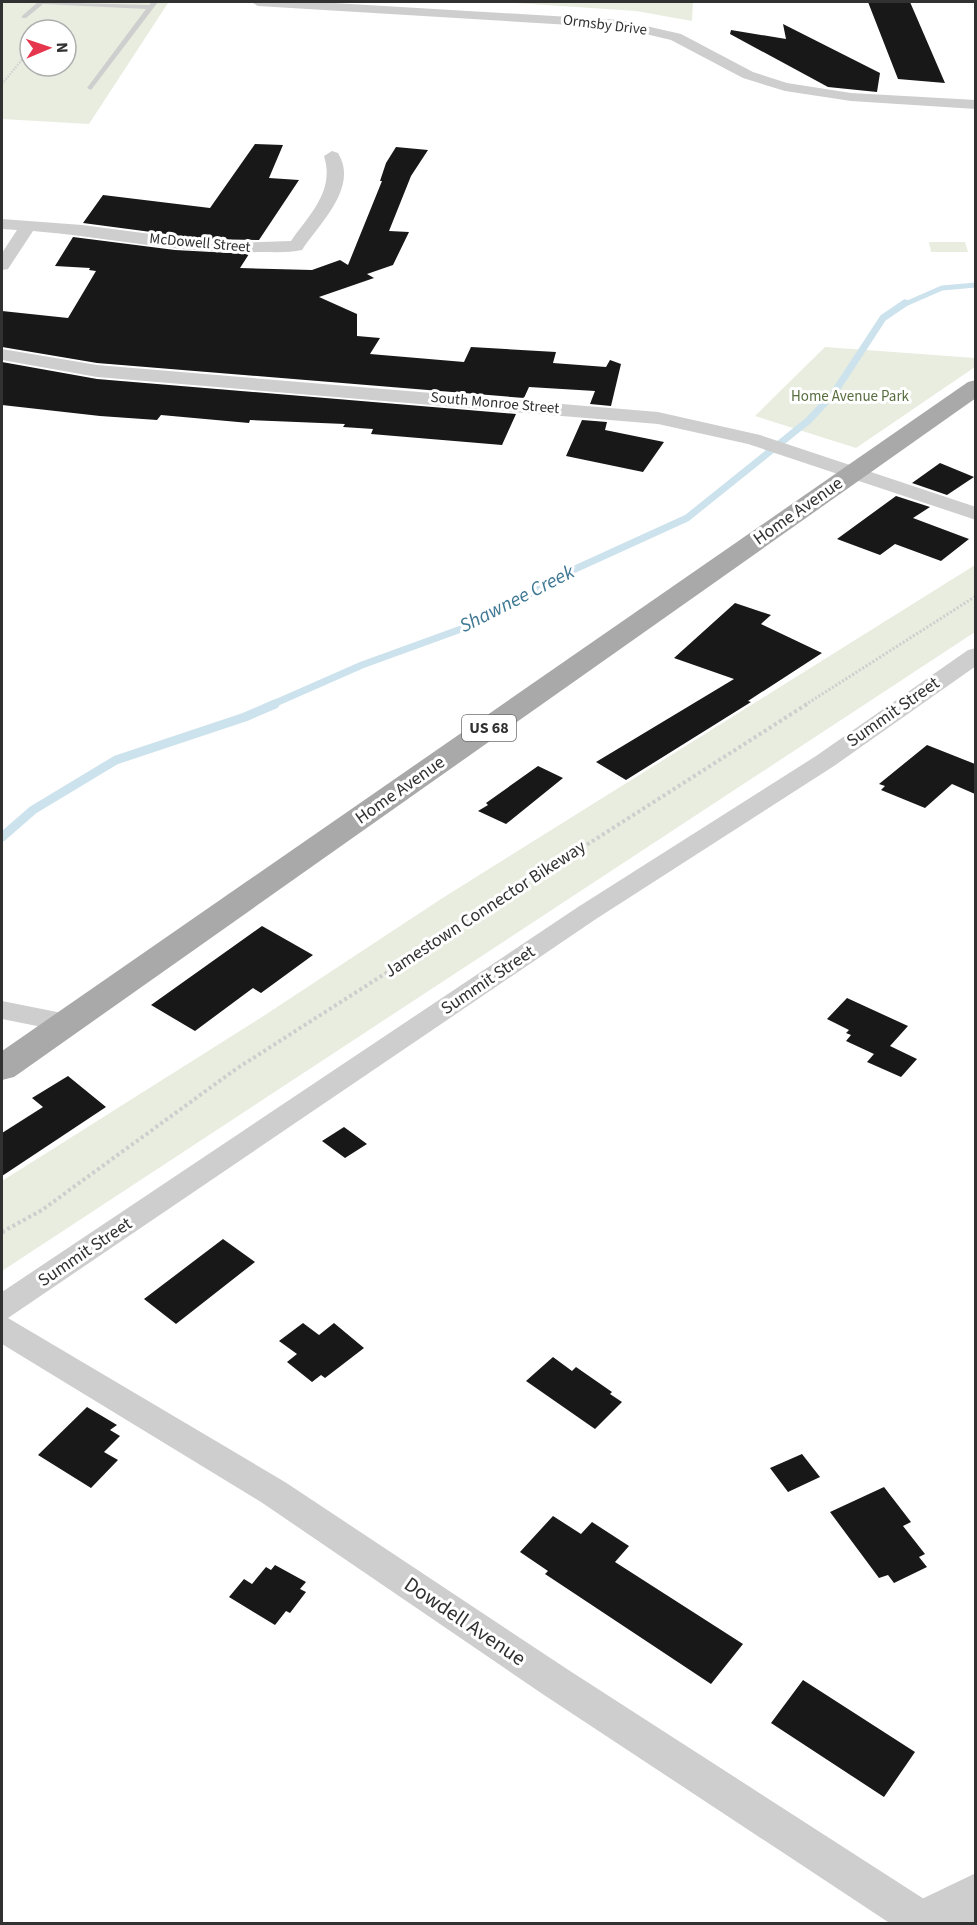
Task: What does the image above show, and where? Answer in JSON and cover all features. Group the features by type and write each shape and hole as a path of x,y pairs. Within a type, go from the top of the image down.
{"main road":[{"name":"Home Avenue","path":"2,1068 975,387"}],"street":[{"name":"Ormsby Drive","path":"260,2 620,24 676,37 748,75 785,87 851,98 975,105"},
{"name":"McDowell Street","path":"2,224 82,230 215,247 296,246 310,230 336,183 337,169 332,156"},
{"path":"2,265 28,226"},
{"name":"South Monroe Street","path":"2,355 97,371 632,415 687,423 796,452 852,473 975,513"},
{"name":"Summit Street","path":"2,1308 587,913 825,761 975,655"},
{"path":"2,1010 67,1023"},
{"name":"Dowdell Avenue","path":"2,1329 273,1492 556,1683 923,1923"},
{"path":"923,1923 975,1897"}],"lane":[{"path":"24,17 43,2 153,4"},
{"path":"92,88 153,4"}],"path":[{"path":"2,84 18,65"},
{"name":"Jamestown Connector Bikeway","path":"2,1232 42,1210 236,1069 975,596"}],"green space":[{"path":"2,2 168,3 89,124 2,119"},
{"path":"502,2 693,2 692,21 636,11"},
{"path":"929,242 965,242 968,252 931,252"},
{"name":"Home Avenue Park","path":"825,347 975,358 975,367 856,448 755,416"},
{"path":"975,565 975,632 2,1271 2,1181 265,1015 441,899"}],"building":[{"path":"868,2 910,2 945,83 898,79"},
{"path":"783,24 880,73 877,92 828,87 730,34 731,30 786,39"},
{"path":"255,144 283,145 269,178 299,180 259,240 204,239 83,223 103,195 210,208"},
{"path":"396,147 428,150 411,176 389,231 409,232 393,265 367,274 374,278 319,297 357,314 357,336 380,338 370,354 464,362 471,347 556,352 553,363 606,367 610,360 621,364 611,406 590,404 595,391 529,387 524,398 97,363 2,347 2,311 68,318 96,271 89,270 90,268 55,266 73,237 175,250 249,254 240,268 312,270 340,260 348,265 382,181 380,181 386,163"},
{"path":"2,362 97,379 516,414 502,445 371,434 373,429 343,427 345,424 250,420 249,423 161,415 157,420 100,416 2,405"},
{"path":"582,420 607,422 605,430 664,442 643,472 566,456"},
{"path":"940,463 974,477 947,495 912,483"},
{"path":"896,496 930,507 913,518 969,539 941,561 895,544 880,555 837,539"},
{"path":"735,603 771,615 761,624 822,653 748,701 751,702 626,780 596,762 734,679 674,658"},
{"path":"927,745 975,764 975,794 952,784 925,808 881,790 885,786 879,784"},
{"path":"538,766 563,778 506,824 478,811 488,805 486,803"},
{"path":"262,926 313,955 261,993 253,988 195,1031 151,1005"},
{"path":"847,998 908,1026 890,1046 917,1059 901,1077 867,1062 874,1054 846,1041 851,1035 846,1033 849,1030 827,1019"},
{"path":"68,1076 106,1107 2,1176 2,1133 43,1107 32,1098"},
{"path":"344,1127 367,1144 345,1158 322,1141"},
{"path":"223,1239 255,1262 176,1324 144,1299"},
{"path":"303,1323 319,1335 334,1323 364,1348 325,1378 321,1375 312,1382 287,1362 297,1354 279,1341"},
{"path":"553,1357 572,1371 576,1367 612,1392 610,1394 622,1402 595,1429 526,1381"},
{"path":"87,1407 117,1425 110,1430 120,1436 104,1452 118,1460 91,1488 38,1455"},
{"path":"802,1454 820,1477 788,1492 770,1468"},
{"path":"884,1487 911,1522 903,1526 925,1554 919,1557 927,1567 894,1583 888,1575 879,1578 830,1512"},
{"path":"553,1516 581,1534 592,1522 629,1546 615,1562 743,1644 711,1684 545,1574 548,1571 520,1552"},
{"path":"275,1565 306,1582 300,1589 306,1592 290,1613 286,1611 275,1625 229,1597 244,1579 252,1584 266,1567 271,1570"},
{"path":"803,1680 915,1752 884,1797 771,1723"}],"waterway":[{"name":"Shawnee Creek","path":"903,305 942,288 976,285"},
{"name":"Shawnee Creek","path":"271,705 362,665 483,621 562,575 687,518 809,420 834,393 883,318 905,303"},
{"name":"Shawnee Creek","path":"2,837 33,810 116,760 245,717 275,704"}]}
